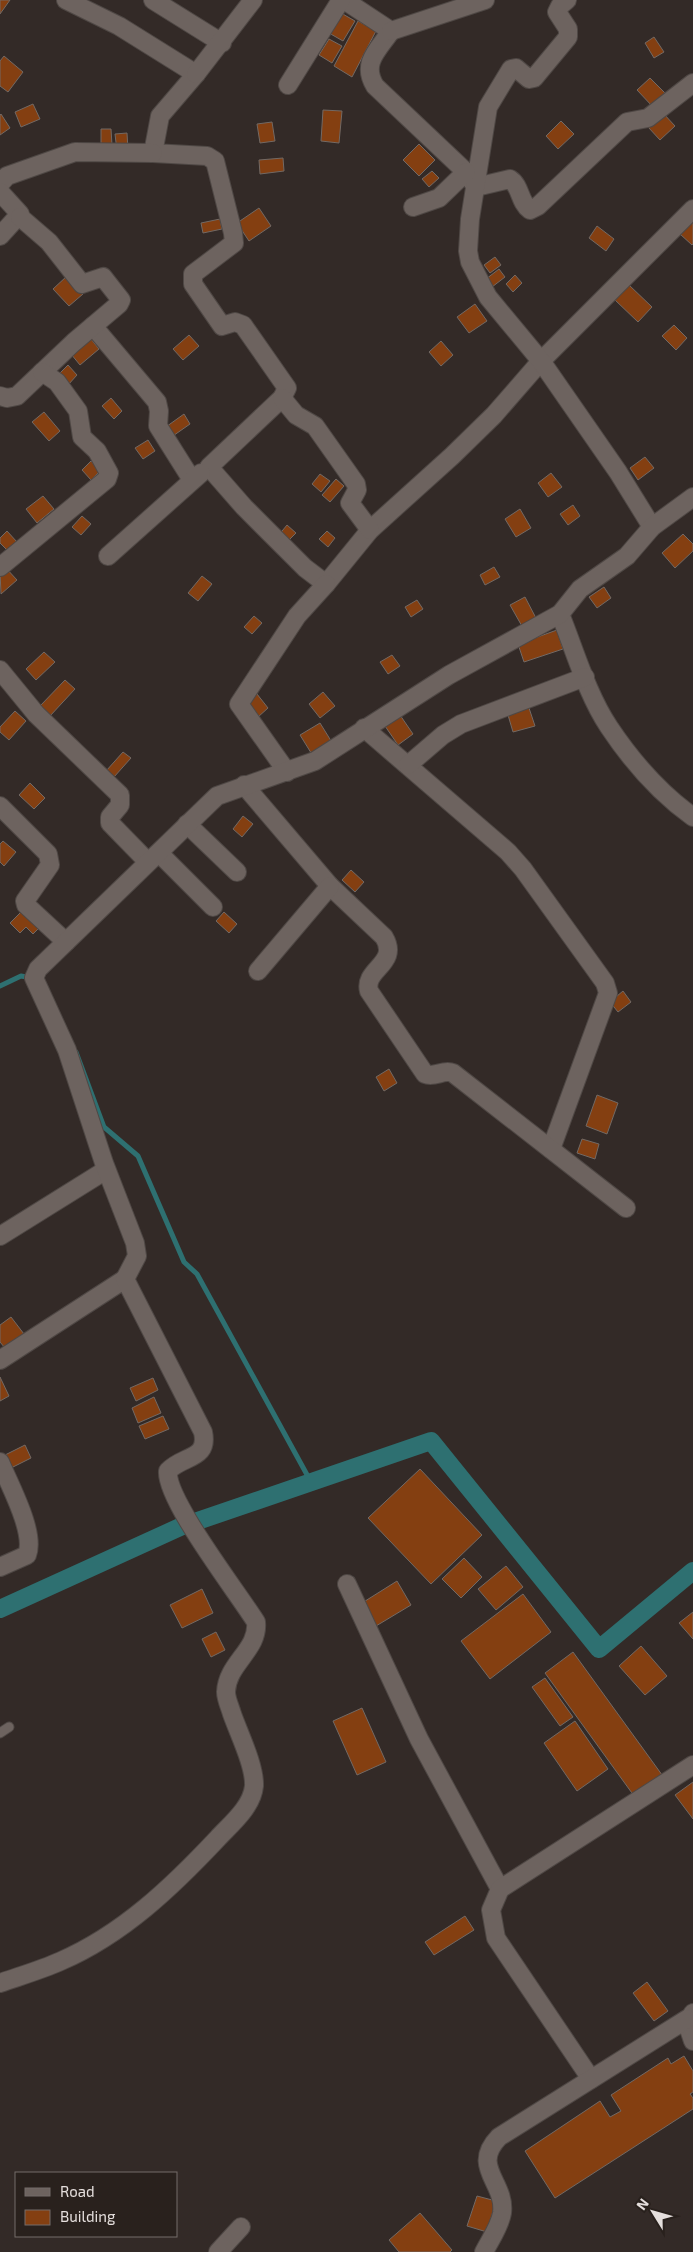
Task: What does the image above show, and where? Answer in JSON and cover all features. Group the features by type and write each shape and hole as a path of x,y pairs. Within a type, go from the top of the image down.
{"street":[{"path":"66,0 118,26 196,74"},
{"path":"153,0 222,43"},
{"path":"153,153 160,116 222,43 253,0"},
{"path":"288,85 343,0 391,31"},
{"path":"476,187 466,172 375,86 370,78 370,62 391,31 485,0"},
{"path":"567,0 560,6 558,12 568,28 568,37 534,78 529,79 516,68 511,69 490,100 470,220 470,262 488,297 542,361 618,472 652,527"},
{"path":"476,187 510,179 514,182 524,204 528,209 533,210 627,122 648,118 693,83"},
{"path":"0,184 7,176 75,152 207,156 215,161 234,243 196,270 193,274 193,284 222,326 236,322 243,325 286,385 286,392 282,398 108,556"},
{"path":"413,207 439,198 466,172"},
{"path":"0,192 19,212 20,217 49,242 82,284 103,277 119,296 119,304 17,396 1,399"},
{"path":"287,772 239,704 297,616 370,530 494,416 542,361 693,209"},
{"path":"0,236 20,217"},
{"path":"93,326 157,402 159,411 158,426 192,480"},
{"path":"0,567 107,478 109,473 97,452 82,437 78,411 57,382 42,372"},
{"path":"282,398 296,416 316,426 356,484 357,490 350,503 370,530"},
{"path":"209,466 244,507 304,568 326,584"},
{"path":"2,1355 125,1279 137,1256 135,1243 106,1170 66,1050 34,978 44,961 217,796 315,761 449,675 560,614 580,589 627,556 652,527 693,497"},
{"path":"560,614 585,677 615,735 664,792 693,817"},
{"path":"0,670 6,690 36,714 120,795 120,805 110,816 110,823 213,907"},
{"path":"408,765 443,735 460,724 585,677"},
{"path":"364,728 508,852 523,869 608,989 551,1150"},
{"path":"244,785 330,886 384,937 388,945 386,959 370,980 369,991 425,1074 430,1076 449,1071 453,1073 626,1208"},
{"path":"0,806 48,854 50,865 25,901 26,905 66,942"},
{"path":"187,824 237,872"},
{"path":"258,971 330,886"},
{"path":"0,1236 106,1170"},
{"path":"0,1984 61,1961 98,1941 144,1911 176,1883 242,1813 254,1788 253,1773 226,1694 232,1669 253,1642 257,1632 256,1622 195,1532 170,1487 168,1470 202,1449 205,1443 203,1432 125,1279"},
{"path":"0,1462 24,1520 30,1544 27,1555 0,1567"},
{"path":"347,1584 419,1739 500,1889"},
{"path":"591,2079 496,1938 490,1910 500,1889 693,1765"},
{"path":"484,2252 502,2214 502,2202 488,2166 490,2147 499,2138 690,2016 693,2041"},
{"path":"218,2252 240,2227"}],"lane":[{"path":"0,1733 9,1727"}],"building":[{"path":"0,0 10,0 0,14"},
{"path":"341,13 355,21 343,41 329,33"},
{"path":"358,21 376,31 352,77 334,66"},
{"path":"654,37 664,52 654,58 645,43"},
{"path":"329,39 342,46 332,63 319,55"},
{"path":"4,56 23,72 8,92 0,86 0,61"},
{"path":"650,78 666,94 653,107 637,90"},
{"path":"33,104 40,119 21,127 15,112"},
{"path":"323,110 342,111 339,143 321,141"},
{"path":"663,113 675,126 660,140 648,127"},
{"path":"0,115 10,128 0,135"},
{"path":"561,121 574,134 558,149 546,136"},
{"path":"272,122 275,141 260,143 257,124"},
{"path":"101,129 111,129 112,145 101,146"},
{"path":"127,133 128,150 117,151 115,134"},
{"path":"419,144 435,160 419,176 403,160"},
{"path":"283,158 284,171 260,174 259,160"},
{"path":"432,171 439,178 429,187 422,179"},
{"path":"259,208 271,226 249,241 237,223"},
{"path":"220,219 222,229 203,233 201,223"},
{"path":"693,220 693,244 692,245 680,234"},
{"path":"597,226 614,239 606,251 589,238"},
{"path":"495,257 501,265 490,273 484,265"},
{"path":"499,269 505,277 492,287 486,279"},
{"path":"515,275 522,283 513,292 506,284"},
{"path":"67,276 83,294 69,306 53,289"},
{"path":"629,285 652,307 638,322 615,300"},
{"path":"475,304 487,321 469,333 457,317"},
{"path":"674,325 687,338 676,350 662,336"},
{"path":"189,335 199,346 183,360 173,349"},
{"path":"91,339 99,349 80,365 71,354"},
{"path":"441,341 453,355 441,366 429,352"},
{"path":"68,365 77,375 68,385 58,375"},
{"path":"111,398 122,411 114,419 102,406"},
{"path":"44,412 60,431 49,441 32,422"},
{"path":"184,414 190,424 170,438 163,429"},
{"path":"148,440 155,451 143,459 135,448"},
{"path":"645,457 654,468 638,480 630,468"},
{"path":"91,461 100,471 91,480 82,470"},
{"path":"551,473 562,487 548,497 538,483"},
{"path":"320,474 330,481 321,492 312,484"},
{"path":"336,479 344,486 330,502 322,495"},
{"path":"43,496 54,509 37,523 26,509"},
{"path":"573,505 580,516 568,525 560,514"},
{"path":"520,509 531,528 516,537 505,519"},
{"path":"82,516 91,524 81,535 72,527"},
{"path":"287,525 296,533 286,543 278,536"},
{"path":"7,531 17,542 8,551 0,543 0,538"},
{"path":"327,531 335,538 328,547 319,539"},
{"path":"683,534 693,544 693,551 675,568 662,553"},
{"path":"5,567 17,580 1,594 0,572"},
{"path":"494,567 500,577 485,585 480,575"},
{"path":"202,576 212,584 198,601 188,593"},
{"path":"604,587 611,598 597,608 589,597"},
{"path":"525,597 537,620 523,628 510,605"},
{"path":"417,600 423,609 411,617 405,607"},
{"path":"254,616 262,623 252,634 244,627"},
{"path":"557,630 563,649 524,662 518,644"},
{"path":"44,652 55,662 36,680 26,669"},
{"path":"392,655 400,666 388,674 380,662"},
{"path":"65,680 75,689 50,716 40,706"},
{"path":"323,692 335,706 320,718 309,704"},
{"path":"257,694 268,708 258,717 246,703"},
{"path":"529,708 535,726 513,732 508,715"},
{"path":"15,711 26,721 9,740 0,732 0,727"},
{"path":"400,715 413,734 398,745 385,726"},
{"path":"320,723 333,744 313,756 300,735"},
{"path":"123,752 131,758 114,777 106,771"},
{"path":"30,783 45,798 34,809 19,795"},
{"path":"243,816 253,824 242,837 233,829"},
{"path":"3,841 16,852 4,866 0,862 0,844"},
{"path":"351,870 364,882 355,892 342,880"},
{"path":"23,910 40,927 33,934 26,927 20,933 10,923"},
{"path":"224,912 237,924 229,933 216,921"},
{"path":"623,991 631,1002 618,1012 610,1002"},
{"path":"389,1069 397,1083 384,1091 376,1077"},
{"path":"597,1095 618,1103 607,1134 586,1126"},
{"path":"582,1139 599,1144 595,1159 577,1153"},
{"path":"11,1317 24,1334 5,1348 0,1342 0,1325"},
{"path":"0,1377 9,1396 0,1401"},
{"path":"153,1378 158,1390 136,1401 130,1388"},
{"path":"154,1397 161,1413 138,1423 132,1408"},
{"path":"163,1416 169,1429 145,1439 139,1426"},
{"path":"25,1445 31,1458 11,1468 5,1455"},
{"path":"420,1469 482,1535 431,1584 368,1518"},
{"path":"464,1558 482,1577 461,1598 442,1579"},
{"path":"506,1566 523,1587 496,1610 478,1589"},
{"path":"397,1581 411,1605 376,1626 362,1603"},
{"path":"202,1589 213,1613 182,1628 170,1605"},
{"path":"523,1594 551,1632 490,1679 461,1641"},
{"path":"693,1612 693,1639 679,1623"},
{"path":"216,1632 225,1650 211,1657 202,1639"},
{"path":"641,1646 667,1676 645,1695 619,1666"},
{"path":"573,1652 665,1779 637,1800 545,1673"},
{"path":"545,1678 573,1717 560,1726 532,1687"},
{"path":"362,1708 386,1762 357,1775 333,1721"},
{"path":"575,1721 608,1769 577,1791 544,1743"},
{"path":"693,1782 693,1819 675,1795"},
{"path":"465,1916 474,1930 434,1955 425,1942"},
{"path":"647,1982 668,2011 654,2021 633,1993"},
{"path":"684,2056 693,2071 693,2092 690,2094 693,2098 693,2109 555,2198 525,2151 600,2101 610,2117 621,2111 611,2095 668,2058 671,2064"},
{"path":"477,2196 496,2201 487,2232 467,2226"},
{"path":"420,2213 452,2250 450,2252 399,2252 389,2240"}],"waterway":[{"path":"0,986 21,976 32,978"},
{"path":"76,1052 104,1127 138,1156 184,1262 197,1274 311,1482"},
{"path":"0,1609 180,1527 431,1441 599,1649 693,1571"}]}
